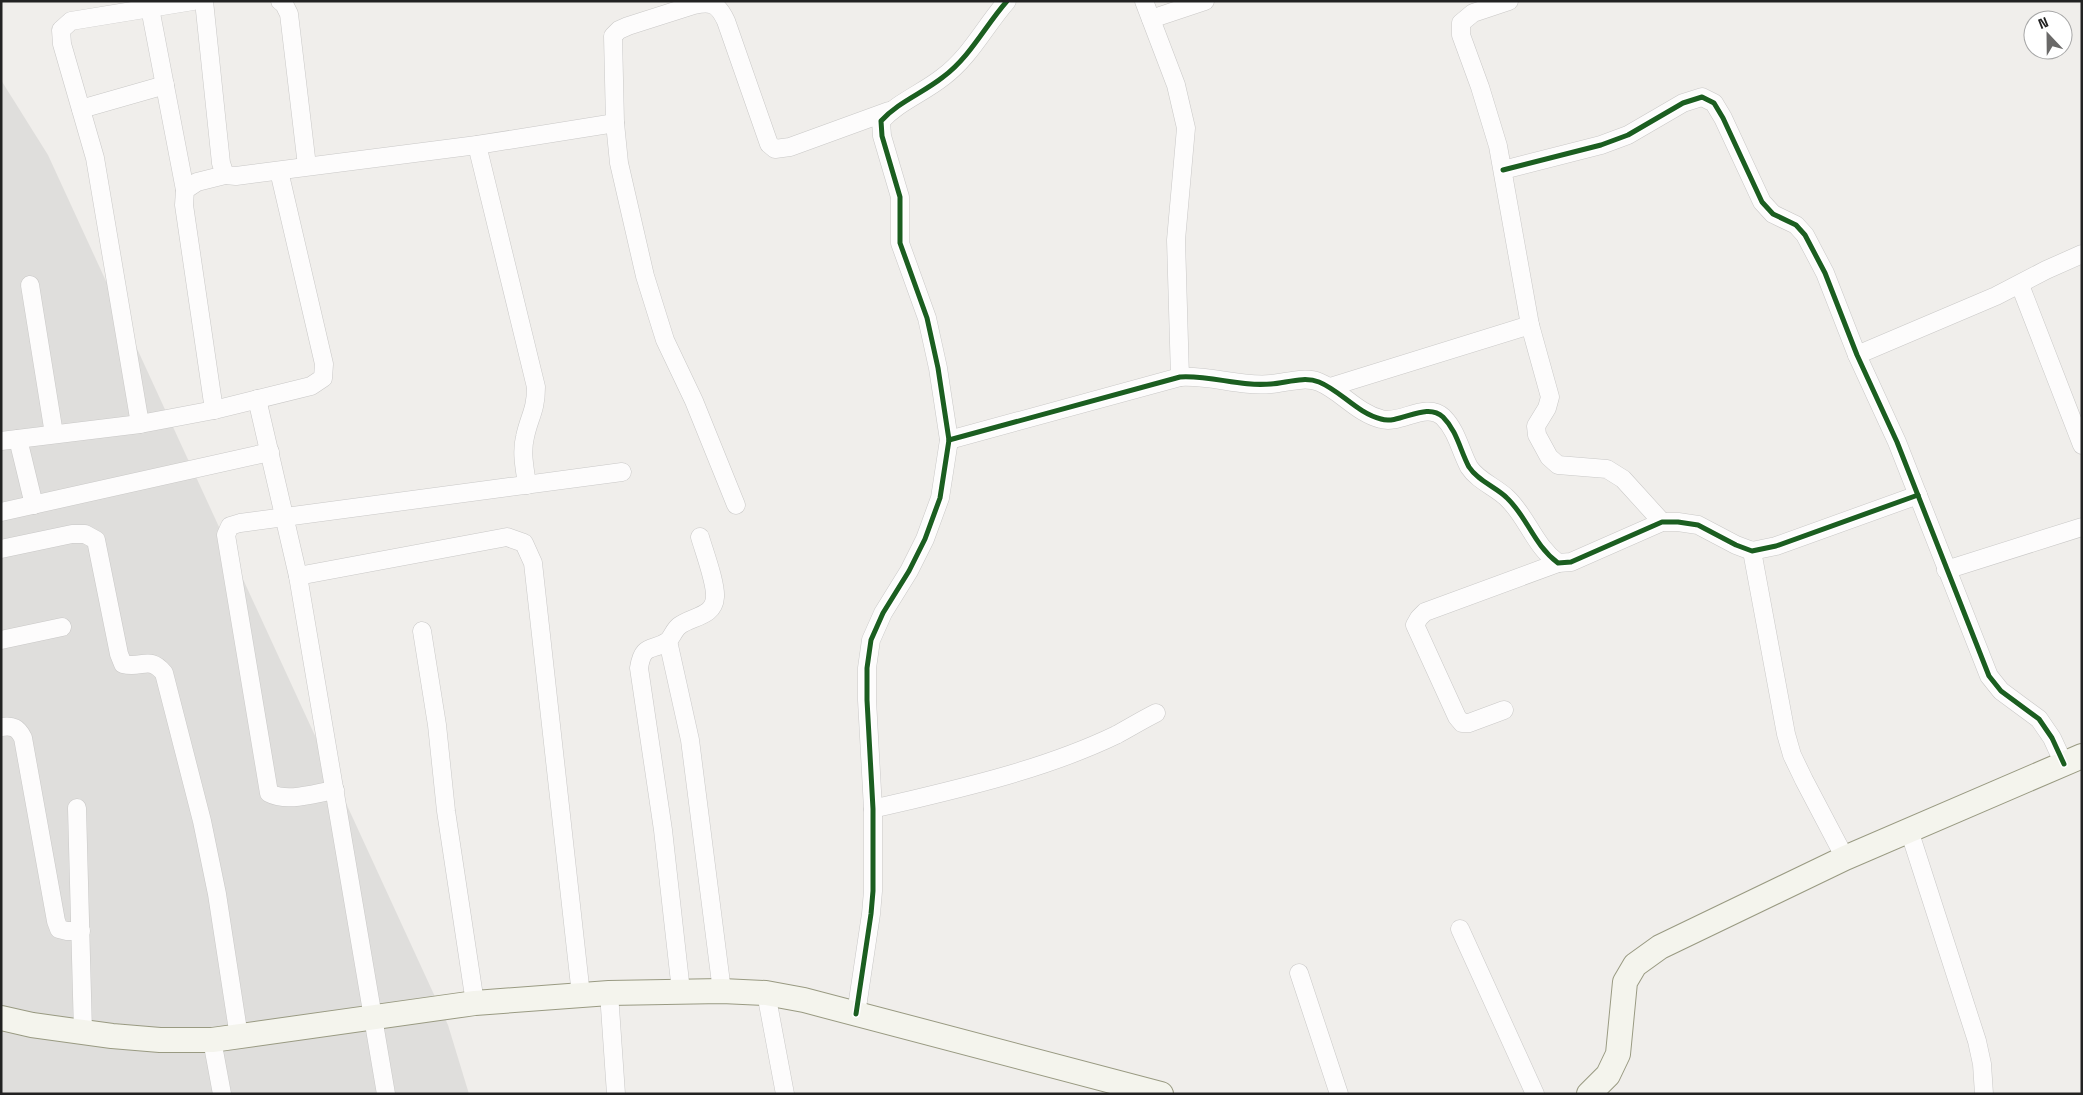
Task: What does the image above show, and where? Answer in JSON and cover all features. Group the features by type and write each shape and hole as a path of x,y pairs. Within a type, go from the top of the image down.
{"main road":[{"path":"1589,1094 1608,1075 1618,1054 1625,982 1635,965 1660,948 1845,858 2073,760"},
{"path":"1,1018 112,1036 160,1040 212,1040 239,1038 372,1016 475,1003 609,993 722,991 766,993 804,1000 1161,1094"}],"street":[{"path":"140,424 95,158 62,44 61,30 71,21 193,1"},
{"path":"204,1 221,163 225,175"},
{"path":"280,1 284,4 288,14 307,166"},
{"path":"736,505 694,401 665,340 653,305 623,186 615,123 613,36 619,30 628,26 704,3 714,4 722,12 726,21 769,144 775,149 790,147 890,111 930,87 955,67 1007,1"},
{"path":"1144,1 1176,85 1186,128 1176,240 1180,377"},
{"path":"1151,19 1205,1"},
{"path":"1509,1 1472,13 1461,23 1461,35 1490,118 1503,170 1530,325 1550,396 1548,408 1536,426 1537,434 1549,457 1558,465 1606,469 1623,479 1662,522"},
{"path":"150,8 186,190 184,205 214,410"},
{"path":"81,109 165,84"},
{"path":"1503,170 1593,147 1628,135 1683,103 1702,98 1714,103 1723,118 1762,202 1773,214 1796,225 1805,235 1825,274 1857,355 1897,442 1989,676 2001,691 2039,719 2052,738 2073,760"},
{"path":"856,1014 872,914 873,809 867,700 867,668 871,640 883,613 909,571 925,538 940,498 949,440 938,368 927,318 900,243 900,197 882,136 880,121 890,111"},
{"path":"186,190 197,182 225,175 236,176 280,171 477,145 615,123"},
{"path":"477,145 536,387 536,404 526,432 523,451 527,485"},
{"path":"34,505 9,440 140,424 214,410 311,386 323,378 324,364 280,171"},
{"path":"1857,355 2020,285 2046,270 2082,254"},
{"path":"30,285 54,434"},
{"path":"2020,285 2082,445"},
{"path":"1330,387 1530,325"},
{"path":"949,440 1180,377 1210,377 1244,384 1270,384 1299,380 1316,381 1330,387 1366,413 1382,420 1396,420 1415,413 1430,412 1441,415 1451,426 1470,467 1478,477 1507,497 1518,510 1542,550 1558,564"},
{"path":"257,399 298,576 386,1094"},
{"path":"1,512 270,452"},
{"path":"335,790 292,797 277,797 269,793 226,535 230,526 240,523 622,472"},
{"path":"1504,710 1469,723 1462,723 1457,717 1415,624 1418,618 1425,612 1558,564 1571,562 1662,522 1698,525 1736,545 1752,551 1776,546 1918,495"},
{"path":"1946,570 2082,526"},
{"path":"1,549 72,534 86,534 96,540 119,654 123,664 133,666 148,662 158,665 164,673 202,821 214,876 239,1038"},
{"path":"681,991 663,830 639,668 641,656 650,648 668,641 676,628 687,620 704,615 713,607 715,595 700,536"},
{"path":"298,576 507,538 524,543 533,563 581,995"},
{"path":"1752,551 1786,734 1792,755 1845,858"},
{"path":"1,640 62,627"},
{"path":"422,631 437,725 446,811 475,1003"},
{"path":"668,641 690,740 722,991"},
{"path":"873,809 963,788 1086,748 1116,735 1156,713"},
{"path":"1,727 10,726 18,730 23,738 59,929 80,931"},
{"path":"77,808 83,1032"},
{"path":"1909,830 1976,1042 1982,1064 1984,1094"},
{"path":"1460,929 1535,1094"},
{"path":"1299,973 1339,1094"},
{"path":"609,993 616,1094"},
{"path":"766,993 785,1094"},
{"path":"212,1040 222,1094"}],"shaded area":[{"path":"1,80 48,155 448,1025 469,1094 1,1094"}],"cycle path":[{"path":"856,1014 873,891 873,809 867,700 867,668 871,640 883,613 909,571 925,539 940,498 949,440 938,368 927,318 900,243 900,197 882,136 881,121 895,108 935,83 953,69 1007,1"},
{"path":"1503,170 1601,145 1628,135 1683,103 1702,97 1714,103 1723,118 1762,202 1773,214 1796,225 1805,235 1825,273 1857,355 1897,442 1989,676 2001,691 2039,719 2052,738 2064,764"},
{"path":"949,440 1180,377 1259,384 1313,380 1335,391 1364,412 1381,419 1396,419 1429,411 1443,417 1452,428 1469,467 1482,480 1507,498 1542,548 1558,563 1571,562 1662,522 1698,525 1736,545 1752,551 1776,546 1918,495"}]}
